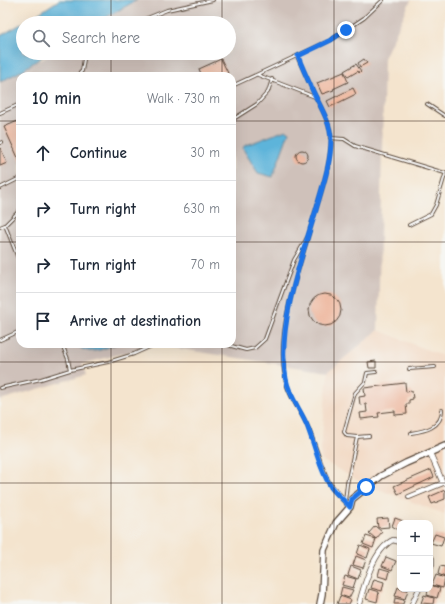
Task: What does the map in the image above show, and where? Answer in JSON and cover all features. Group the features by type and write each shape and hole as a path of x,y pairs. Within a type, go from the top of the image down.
{"street":[{"path":"320,604 322,594 324,550 336,522 350,507 352,499 381,476 445,446"},
{"path":"409,497 444,482 430,453"},
{"path":"332,487 350,507"},
{"path":"359,604 365,580 379,554 386,543 393,540 397,541"},
{"path":"412,604 418,592"}],"lane":[{"path":"152,16 167,10 213,0"},
{"path":"236,84 331,40 370,13 383,0"},
{"path":"298,56 328,126 330,138 329,160 296,278 286,323 284,346 285,378 292,398 308,426 326,477 332,487"},
{"path":"80,72 84,60"},
{"path":"258,75 316,97"},
{"path":"236,117 257,104 268,92 272,80"},
{"path":"427,104 445,116"},
{"path":"0,113 16,106"},
{"path":"330,138 344,139 355,146 445,174 436,205 431,214 409,225"},
{"path":"0,188 16,180"},
{"path":"0,227 5,225 16,214"},
{"path":"5,225 16,253"},
{"path":"236,347 246,350 255,348 265,339 294,260 308,236"},
{"path":"0,340 16,333"},
{"path":"64,348 70,370"},
{"path":"0,388 108,362 134,354 147,348"},
{"path":"409,369 435,367"},
{"path":"369,436 347,436 344,432 355,393 365,382 367,373 376,372"},
{"path":"410,433 427,430 437,425 442,414 442,410"},
{"path":"345,502 347,484 357,437"}],"shaded area":[{"path":"117,0 411,0 384,58 378,330 328,372 174,348 236,348 236,72 16,72 16,348 143,348 82,364 86,375 0,400 0,71 4,67 42,60 236,60 236,16 96,16"},
{"path":"378,330 445,357 445,514 364,484 320,459 328,372"}],"water":[{"path":"59,0 137,0 108,16 35,16"},
{"path":"16,27 16,60 38,60 0,82 0,36"},
{"path":"286,130 289,132 273,177 258,173 243,149 244,146"},
{"path":"82,348 105,348 92,351"}],"building":[{"path":"364,59 367,63 360,67 358,63"},
{"path":"222,60 228,72 200,72 199,69"},
{"path":"356,64 361,71 359,73 358,71 348,77 344,71"},
{"path":"344,72 348,82 333,89 334,90 322,94 317,83"},
{"path":"353,88 356,94 330,107 327,101"},
{"path":"16,122 16,153 4,127"},
{"path":"0,147 7,163 0,166"},
{"path":"302,150 306,152 308,156 306,160 302,162 298,160 296,156 298,152"},
{"path":"325,294 331,295 338,301 341,310 340,316 334,323 325,326 319,325 312,319 309,310 310,304 316,297"},
{"path":"376,361 376,368 369,368 368,362"},
{"path":"405,383 406,392 412,391 413,399 409,400 409,404 406,404 407,414 395,415 395,411 378,413 379,417 361,419 360,413 367,412 366,404 360,405 359,397 365,396 364,388"},
{"path":"431,470 434,477 398,494 394,486"},
{"path":"445,490 445,499 432,504 429,497"},
{"path":"388,518 389,527 378,528 377,519"},
{"path":"395,518 400,520 397,520 397,529 392,526"},
{"path":"375,526 382,532 376,539 369,533"},
{"path":"435,534 444,537 441,546 433,544"},
{"path":"366,536 376,539 373,548 363,544"},
{"path":"360,545 370,549 367,558 357,554"},
{"path":"356,556 366,560 363,568 353,565"},
{"path":"386,557 396,561 392,570 382,566"},
{"path":"351,566 361,570 358,579 348,575"},
{"path":"440,566 445,567 445,577 438,574"},
{"path":"380,568 390,571 388,579 378,576"},
{"path":"436,575 445,578 443,588 433,585"},
{"path":"345,576 356,579 353,588 342,585"},
{"path":"374,579 384,582 382,591 371,588"},
{"path":"433,586 440,588 437,598 427,595 428,592 433,592"},
{"path":"342,587 353,590 349,598 340,595"},
{"path":"369,589 379,592 377,602 366,599"},
{"path":"397,590 397,592 407,592 405,599 395,596"},
{"path":"424,595 434,598 433,604 421,603"},
{"path":"340,596 351,600 349,604 337,604"},
{"path":"395,598 404,600 403,604 394,604"}],"route":[{"path":"346,30 331,40 298,56 312,90 323,110 331,140 329,160 296,278 286,323 284,334 284,359 285,378 292,398 308,426 326,477 332,487 350,507 352,499 366,487"}]}
